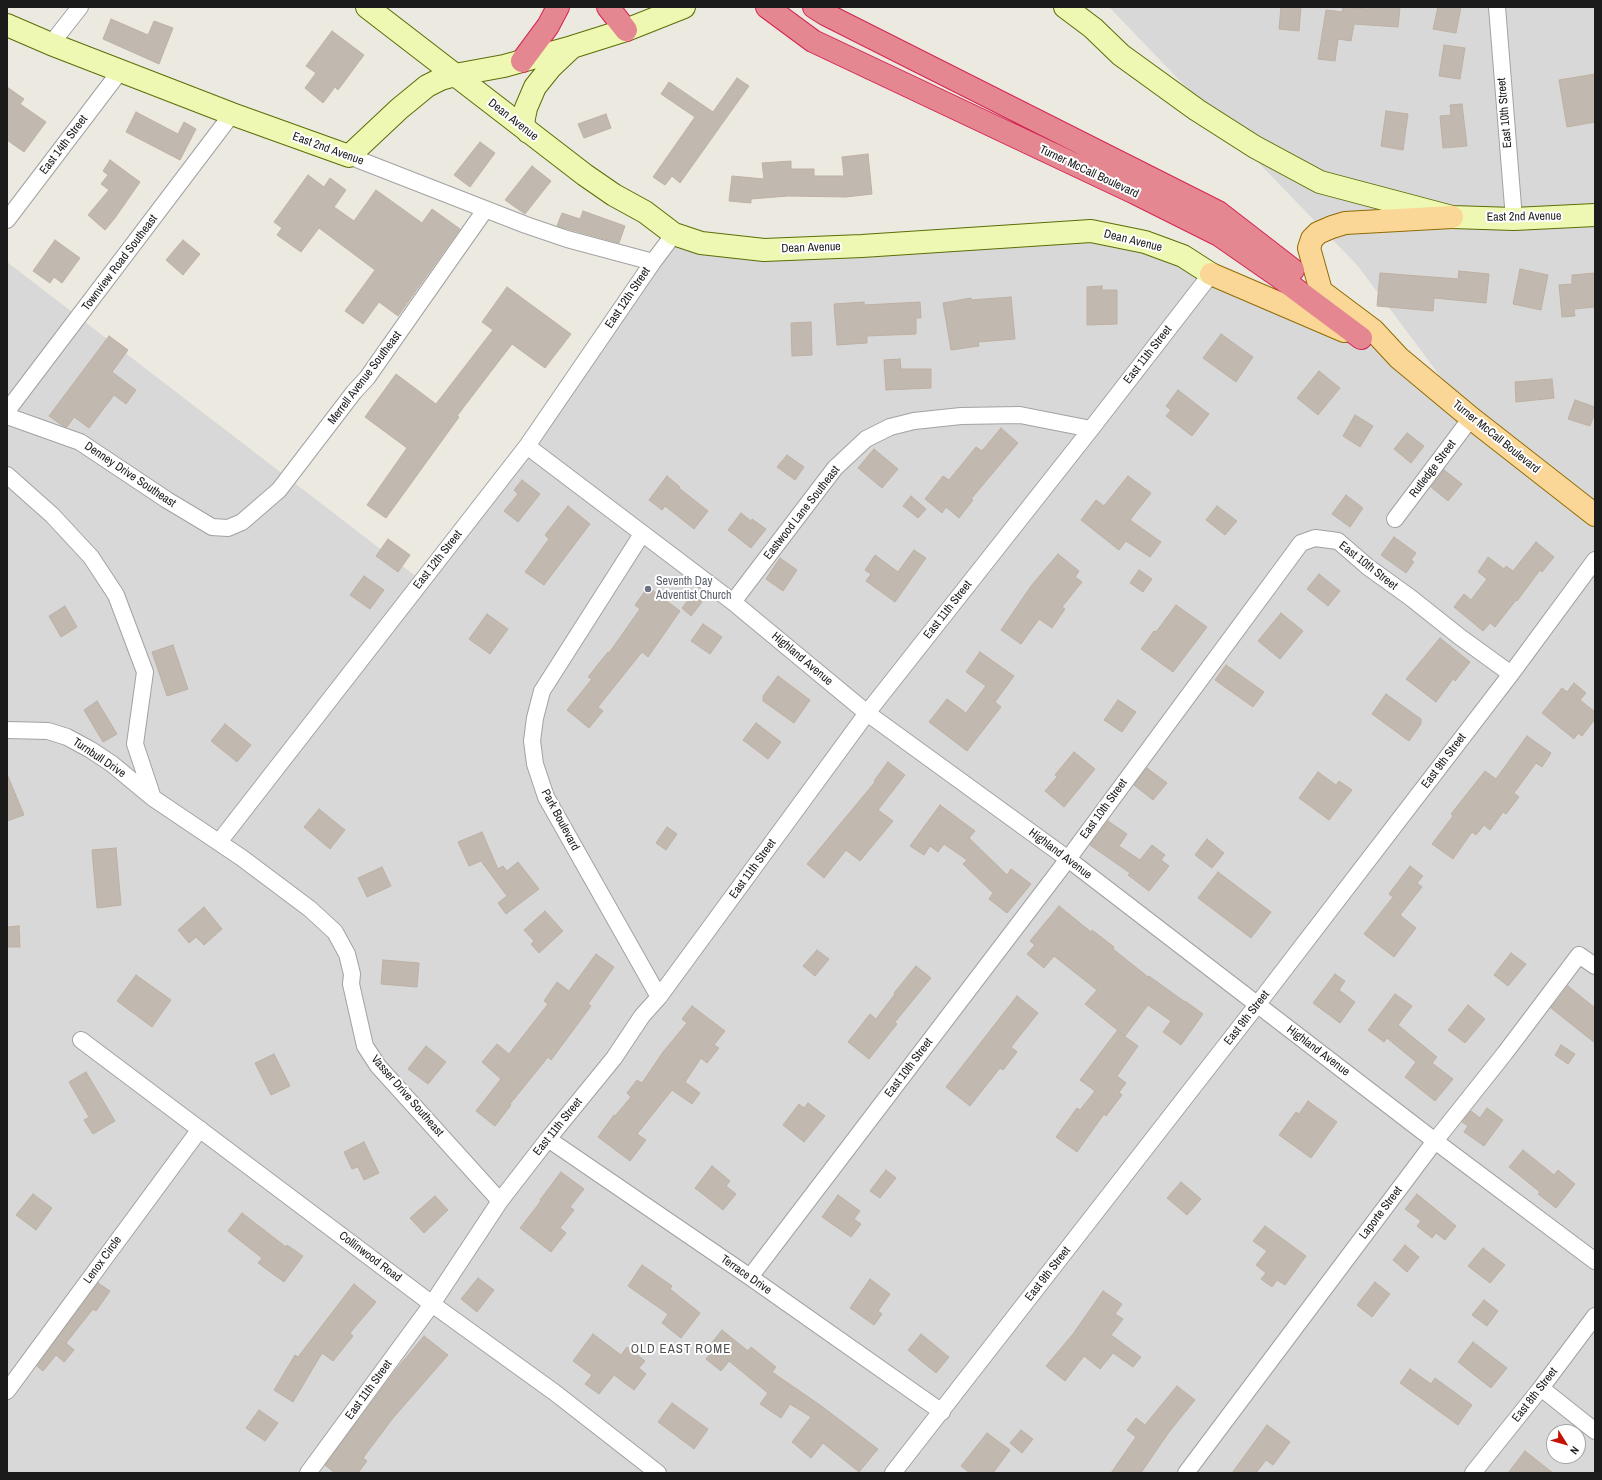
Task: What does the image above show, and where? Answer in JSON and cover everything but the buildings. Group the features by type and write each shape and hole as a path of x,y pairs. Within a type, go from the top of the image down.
{"highway":[{"path":"522,61 548,26 558,7"},
{"path":"608,7 626,30"},
{"name":"Turner McCall Boulevard","path":"767,7 813,42 1135,193 1219,236 1278,276 1361,338"},
{"name":"Turner McCall Boulevard","path":"814,7 830,17 1218,212 1321,291"}],"main road":[{"name":"Dean Avenue","path":"367,7 585,175 614,195 645,212 674,234 701,243 764,250 862,246 1091,231 1145,242 1183,256 1211,274"},
{"path":"349,156 399,109 427,86 455,75 504,66 572,47 626,30 684,7"},
{"path":"1065,7 1093,28"},
{"path":"1078,7 1093,28"},
{"name":"East 2nd Avenue","path":"7,25 51,44 232,114 349,156"},
{"name":"East 2nd Avenue","path":"1093,28 1121,55 1148,75 1254,147 1320,182 1452,217 1514,219 1595,215"},
{"path":"528,132 523,123 526,108 535,88 551,67 572,47"},
{"path":"1321,291 1309,248 1312,239 1318,233 1345,223 1452,217"},
{"path":"1211,274 1361,338"},
{"name":"Turner McCall Boulevard","path":"1321,291 1373,330 1399,358 1471,418 1595,515"},
{"name":"Turner McCall Boulevard","path":"1361,338 1399,358"}],"street":[{"path":"51,44 80,7"},
{"name":"East 10th Street","path":"1497,7 1514,219"},
{"name":"East 14th Street","path":"7,220 121,70"},
{"name":"Townview Road Southeast","path":"7,411 232,114"},
{"name":"East 2nd Avenue","path":"349,156 485,210 568,239 653,262"},
{"name":"Merrell Avenue Southeast","path":"228,528 242,522 279,490 354,392 367,378 485,210"},
{"name":"East 12th Street","path":"219,842 527,446 653,262 674,234"},
{"name":"East 11th Street","path":"308,1473 432,1304 500,1201 614,1058 642,1016 659,996 867,713 1091,430 1211,274"},
{"name":"Eastwood Lane Southeast","path":"733,602 835,468 866,439 890,427 914,421 961,416 1020,415 1091,430"},
{"name":"Denney Drive Southeast","path":"7,416 80,442 167,500 212,527 228,528"},
{"name":"Rutledge Street","path":"1395,519 1471,418"},
{"name":"Highland Avenue","path":"527,446 733,602 867,713 1068,859 1435,1141 1595,1261"},
{"path":"7,475 62,525 91,557 116,595 145,672 135,744 153,798"},
{"name":"Park Boulevard","path":"642,534 542,691 535,718 532,741 535,764 546,797 659,996"},
{"name":"East 10th Street","path":"750,1277 1068,859 1301,543 1315,538 1338,541 1368,567 1510,674"},
{"name":"East 9th Street","path":"894,1473 1257,1004 1510,674 1595,560"},
{"name":"Turnbull Drive","path":"7,730 48,731 67,737 112,764 153,798 219,842"},
{"name":"Vasser Drive Southeast","path":"219,842 310,909 335,932 347,954 365,1046 378,1066 500,1201"},
{"name":"Laporte Street","path":"1186,1473 1435,1141 1505,1053 1579,955 1595,966"},
{"name":"Collinwood Road","path":"82,1040 432,1304 554,1392 658,1473"},
{"name":"Lenox Circle","path":"7,1391 200,1129"},
{"name":"Terrace Drive","path":"548,1139 750,1277 942,1412"},
{"name":"East 8th Street","path":"1473,1473 1541,1388 1595,1316"},
{"path":"1541,1388 1595,1431"}],"shaded area":[{"path":"1109,7 1595,7 1595,1473 7,1473 7,262 422,581 674,234 701,243 1091,231 1361,338 1399,358 1470,416 1357,265"}],"place":[{"name":"Seventh Day Adventist Church","path":"648,589"}],"district":[{"name":"OLD EAST ROME","path":"681,1350"}]}
